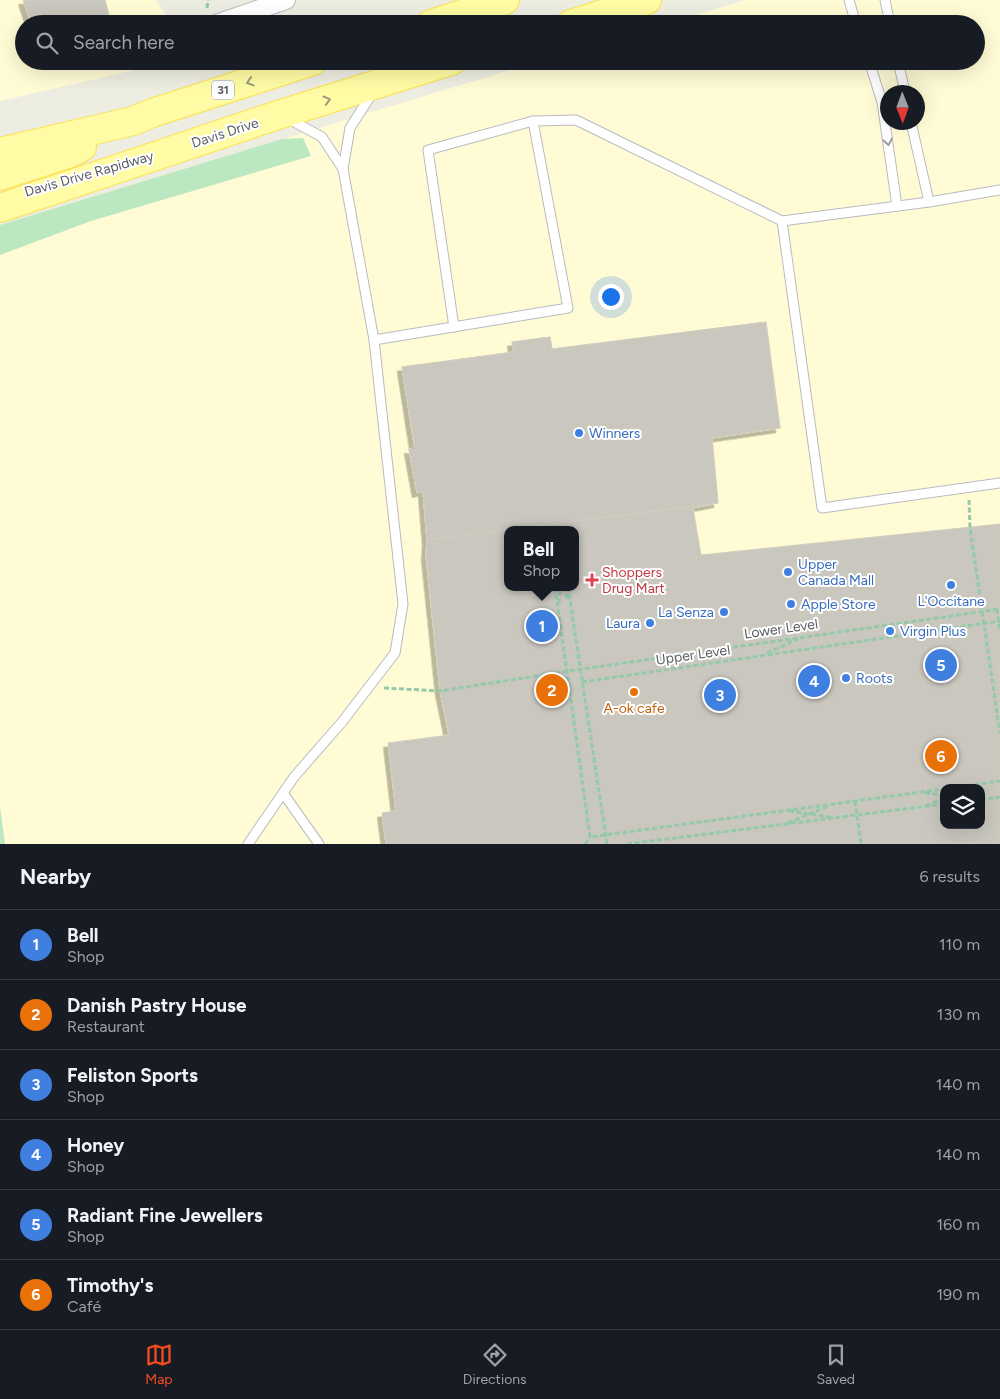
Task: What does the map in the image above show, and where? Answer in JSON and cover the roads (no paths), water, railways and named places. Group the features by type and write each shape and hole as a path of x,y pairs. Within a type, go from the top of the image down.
{"main road":[{"path":"458,15 505,0"},
{"path":"600,15 647,0"},
{"name":"31","path":"0,152 133,121 152,113 285,70"},
{"name":"Davis Drive","path":"0,208 280,114 423,70"},
{"path":"0,176 68,154 133,121"}],"street":[{"path":"242,15 286,0"}],"lane":[{"path":"849,0 853,15"},
{"path":"885,0 888,15"},
{"path":"871,70 882,102 897,206"},
{"path":"900,70 903,85"},
{"path":"248,844 294,777 342,722 395,653 403,604 374,340 343,169 350,128 379,84"},
{"path":"280,114 322,137 343,169"},
{"path":"374,340 568,308 533,120"},
{"path":"454,327 428,150 533,120 576,120 782,221 928,202 1000,190"},
{"path":"913,130 928,202"},
{"path":"0,162 89,131"},
{"name":"Davis Drive Rapidway","path":"0,200 178,148"},
{"path":"782,221 822,508 1000,483"},
{"path":"283,793 319,844"}],"place":[{"name":"Winners","path":"579,433"},
{"name":"Upper Canada Mall","path":"788,572"},
{"name":"Shoppers Drug Mart","path":"592,580"},
{"name":"L'Occitane","path":"951,585"},
{"name":"Apple Store","path":"791,604"},
{"name":"La Senza","path":"724,612"},
{"name":"Laura","path":"650,623"},
{"name":"Bell","path":"542,626"},
{"name":"Virgin Plus","path":"890,631"},
{"name":"Radiant Fine Jewellers","path":"941,665"},
{"name":"Roots","path":"846,678"},
{"name":"Honey","path":"814,681"},
{"name":"Danish Pastry House","path":"552,690"},
{"name":"A-ok cafe","path":"634,692"},
{"name":"Feliston Sports","path":"720,695"},
{"name":"Timothy's","path":"941,756"}]}
